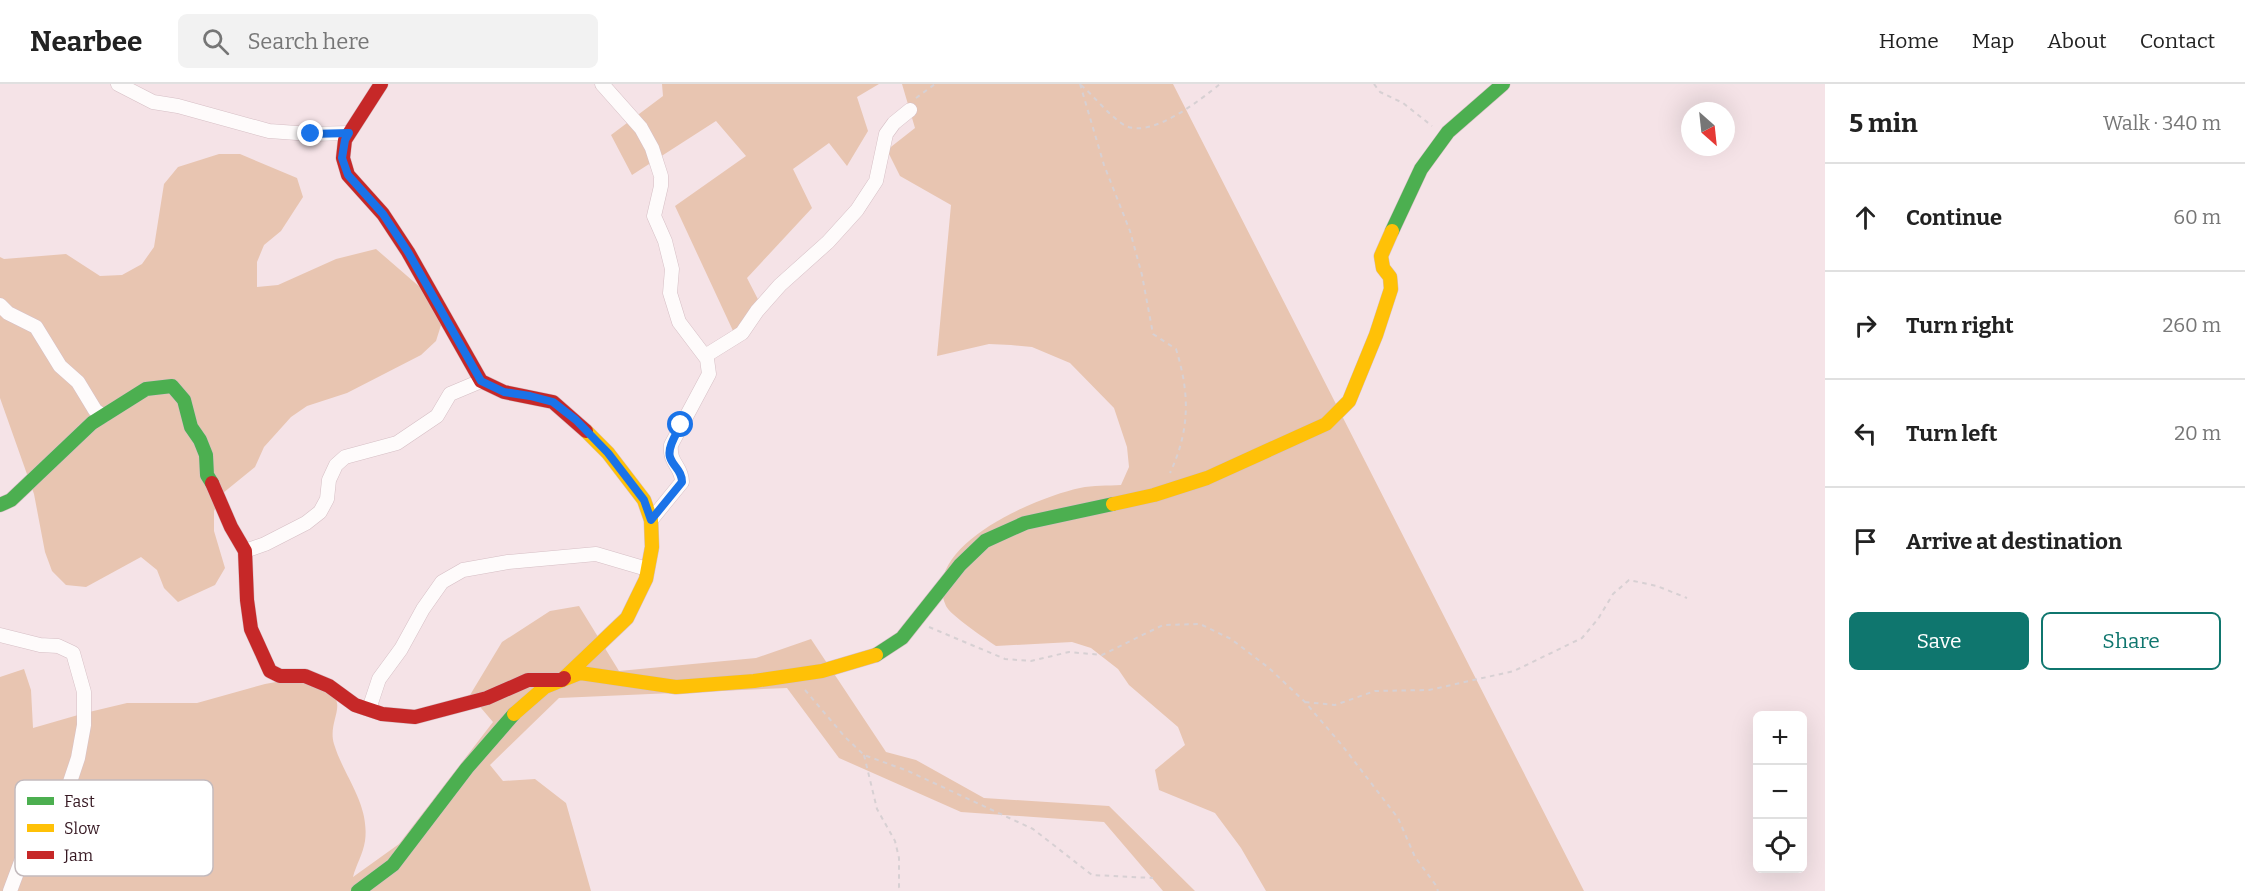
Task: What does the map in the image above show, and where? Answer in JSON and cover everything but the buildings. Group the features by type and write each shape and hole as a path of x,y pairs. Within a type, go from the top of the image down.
{"street":[{"path":"118,84 153,102 269,131 311,134 349,133"},
{"path":"0,505 11,500 92,423 146,389 171,386 183,400 191,427 206,455 207,475 245,551 251,629 258,649 270,671 280,676 305,676 329,686 355,705 382,714 415,717 487,698 528,680 562,680 627,618 646,579 652,547 651,520 644,500 608,453 576,420 553,402 504,392 481,381 408,252 383,214 348,175 342,158 345,140 381,84"},
{"path":"602,84 641,128 652,148 661,176 654,216 665,241 672,269 670,293 679,322 705,356 709,374 671,445 670,456 682,474 682,482 651,520"},
{"path":"358,891 393,865 467,768 517,710 545,687 580,673 676,687 822,671 874,656 902,638 960,566 985,541 1025,523 1161,493 1207,478 1326,424 1349,401 1376,335 1391,289 1390,278 1383,268 1381,256 1421,169 1448,132 1503,84"},
{"path":"705,356 742,333 757,311 780,285 828,242 856,210 876,181 886,134 894,123 910,110"},
{"path":"0,305 8,313 36,327 60,366 78,382 95,410 103,416"},
{"path":"245,551 266,544 320,512 327,499 329,480 336,465 345,457 397,443 437,416 450,394 481,381"},
{"path":"369,709 379,679 401,649 423,609 442,582 463,570 508,562 596,554 647,569"},
{"path":"0,635 40,645 58,646 73,653 84,692 84,725 78,758 71,780"},
{"path":"10,891 16,876"}],"path":[{"path":"910,110 917,97 935,84"},
{"path":"1081,85 1126,126 1143,129 1192,106 1220,84"},
{"path":"1374,84 1380,92 1403,103 1433,126 1448,132"},
{"path":"1081,85 1104,165 1130,231 1142,275 1153,334 1176,349 1183,373 1187,404 1185,435 1161,493"},
{"path":"1305,702 1335,705 1375,691 1430,690 1515,671 1582,638 1613,594 1629,580 1658,586 1687,598"},
{"path":"915,621 950,638 1005,659 1031,661 1069,652 1102,655 1163,625 1200,624 1231,639 1269,668 1305,702 1368,777 1398,818 1415,857 1438,891"},
{"path":"790,675 864,755 908,771 1033,829 1092,875 1153,878"},
{"path":"864,755 877,809 895,841 899,886 902,891"}],"shaded area":[{"path":"662,84 879,84 857,97 868,131 847,166 829,143 793,169 812,208 747,278 764,311 734,333 675,206 746,156 716,121 632,175 611,135 663,96"},
{"path":"902,84 1173,84 1584,891 1266,891 1241,848 1215,813 1159,790 1155,770 1185,745 1178,727 1129,685 1118,669 1091,648 1072,642 996,646 949,610 946,606 942,584 949,564 965,545 986,528 1011,513 1061,493 1095,486 1121,485 1129,467 1127,447 1114,408 1070,363 1032,347 1011,345 989,344 937,356 951,205 900,176 887,150 915,128"},
{"path":"219,154 240,154 297,178 303,197 281,231 264,245 257,262 257,287 278,285 336,259 376,249 421,288 442,322 436,341 421,355 347,393 307,406 291,417 264,447 255,467 223,493 214,511 214,531 225,568 215,585 178,602 164,588 157,570 141,557 86,587 66,585 52,571 45,552 34,494 0,398 0,257 4,259 66,254 100,276 122,275 142,264 154,247 164,184 178,167"},
{"path":"579,606 619,671 756,658 811,639 886,752 916,760 984,798 1109,806 1195,891 1163,891 1104,822 961,812 839,758 787,688 559,698 490,765 503,781 535,779 566,803 591,891 0,891 0,677 24,669 31,690 33,728 127,703 197,703 287,680 329,686 337,703 333,732 334,744 360,803 366,828 364,846 353,877 399,844 493,722 470,695 502,642 550,611"}],"traffic: fast":[{"path":"1392,231 1421,169 1448,132 1503,84"},
{"path":"0,505 11,500 92,423 146,389 172,386 184,400 191,427 206,455 207,475 212,483"},
{"path":"876,655 902,638 960,565 985,541 1025,523 1113,504"},
{"path":"358,891 393,865 467,768 514,714"}],"traffic: slow":[{"path":"1113,504 1154,495 1207,478 1326,424 1349,401 1376,335 1391,289 1390,277 1383,268 1381,256 1392,231"},
{"path":"564,678 627,618 646,579 652,547 651,520 644,500 608,453 586,431"},
{"path":"514,714 545,687 580,673 676,687 754,681 822,671 876,655"}],"traffic: jam":[{"path":"381,84 345,140 343,158 348,175 383,214 408,252 481,381 504,392 553,402 586,431"},
{"path":"212,483 231,527 245,551 251,629 270,671 280,676 305,676 329,686 355,705 382,714 415,717 487,698 528,680 562,680 564,678"}],"route":[{"path":"311,134 349,133 345,140 342,158 348,175 383,214 408,252 481,381 504,392 553,402 576,420 608,453 644,500 651,520 682,482 682,474 670,456 671,445 681,425"}]}
